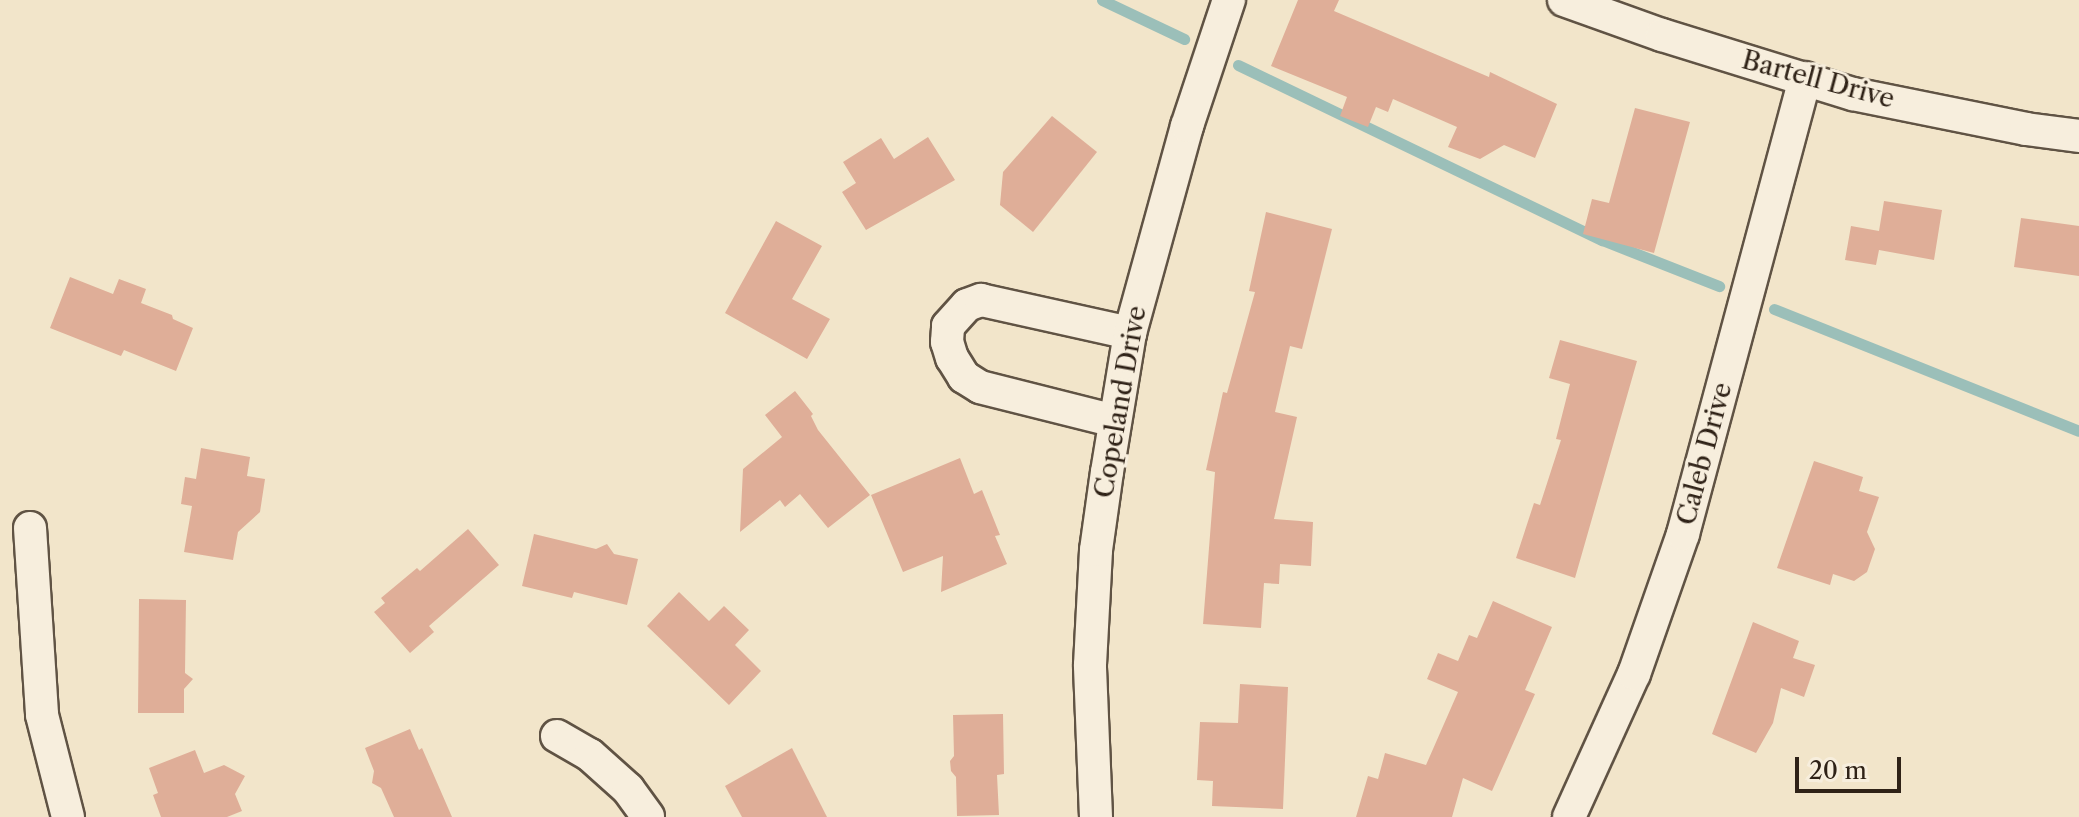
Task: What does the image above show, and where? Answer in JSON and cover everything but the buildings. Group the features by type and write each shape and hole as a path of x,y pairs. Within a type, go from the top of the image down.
{"street":[{"name":"Copeland Drive","path":"1096,817 1091,636 1096,550 1115,421 1130,333 1187,126 1229,0"},
{"name":"Bartell Drive","path":"1564,0 1662,35 1853,94 2026,129 2079,136"},
{"name":"Caleb Drive","path":"1569,817 1634,674 1683,534 1805,78"},
{"path":"1115,421 980,387 964,377 952,358 947,342 948,326 967,305 981,300 1130,333"},
{"path":"30,528 42,715 68,817"},
{"path":"557,736 590,755 628,789 648,817"}],"waterway":[{"path":"1102,0 1184,39"},
{"path":"1238,65 1602,240 1719,286"},
{"path":"1774,309 2079,431"}]}
